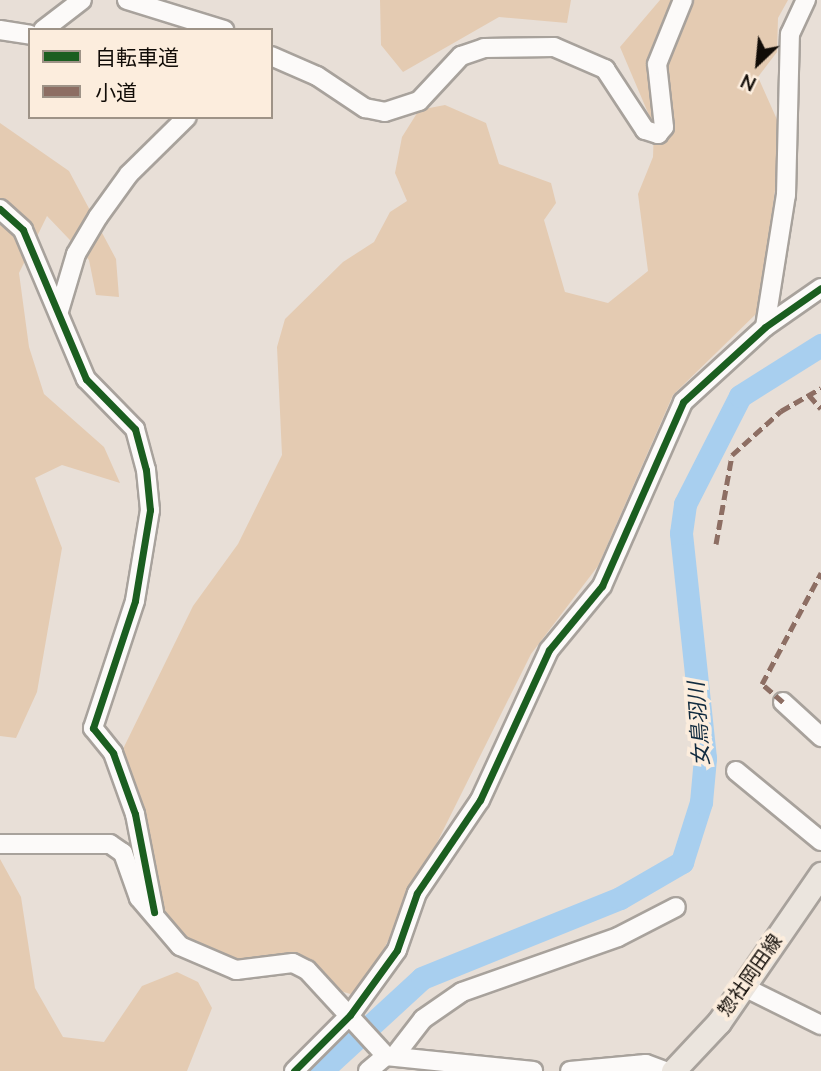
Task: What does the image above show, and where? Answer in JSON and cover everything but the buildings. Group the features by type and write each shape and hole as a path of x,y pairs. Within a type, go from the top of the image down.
{"main road":[{"name":"惣社岡田線","path":"673,1071 744,987 821,874"}],"street":[{"path":"46,28 82,0"},
{"path":"127,0 217,28"},
{"path":"273,57 317,76 365,108 385,112 419,101 461,56 484,48 554,47 605,69 645,130 658,134 664,127 657,64 683,0"},
{"path":"765,327 786,195 790,34 806,0"},
{"path":"0,30 28,35"},
{"path":"59,311 75,254 98,217 129,174 185,119"},
{"path":"0,209 23,230 86,379 135,429 150,496 135,601 93,728 113,753 135,814 154,912"},
{"path":"294,1071 352,1017 397,950 417,893 480,800 549,650 602,586 683,402 765,327 821,288"},
{"path":"783,702 821,737"},
{"path":"736,771 821,841"},
{"path":"0,844 110,844 123,853 139,898 154,912 180,946 236,970 293,963 307,970 388,1054 471,1069 533,1071"},
{"path":"368,1071 423,1019 462,992 618,937 676,908"},
{"path":"744,987 821,1025"},
{"path":"570,1071 646,1064 665,1071"}],"shaded area":[{"path":"380,0 571,0 567,23 499,17 403,72 381,45"},
{"path":"660,0 788,0 778,18 777,52 758,77 783,133 758,312 673,395 598,566 531,654 360,997 334,989 314,966 241,962 198,949 169,925 122,751 193,606 238,544 282,455 277,347 285,319 343,262 374,242 390,212 407,201 395,173 402,137 419,110 445,105 486,123 499,164 551,183 556,203 544,220 565,292 608,303 648,271 638,194 653,157 654,127 620,47"},
{"path":"0,123 69,171 116,259 119,297 96,295 89,260 47,216 19,273 29,347 44,394 104,447 120,483 62,465 35,478 62,548 37,692 16,738 0,736"},
{"path":"0,859 21,897 35,988 63,1037 104,1042 142,986 177,972 198,982 212,1008 187,1071 0,1071"}],"waterway":[{"name":"女鳥羽川","path":"321,1071 422,978 620,898 682,862 701,802 705,758 681,533 685,504 740,396 821,345"}],"marked path":[{"path":"716,544 732,455 781,411 821,388"},
{"path":"809,395 821,409"},
{"path":"783,702 762,684 821,573"}],"cycle path":[{"path":"0,209 23,230 86,379 135,429 146,470 150,510 135,601 93,728 113,753 135,814 154,912"},
{"path":"294,1071 350,1015 397,950 417,893 480,800 549,650 602,586 683,402 765,327 821,288"}]}
